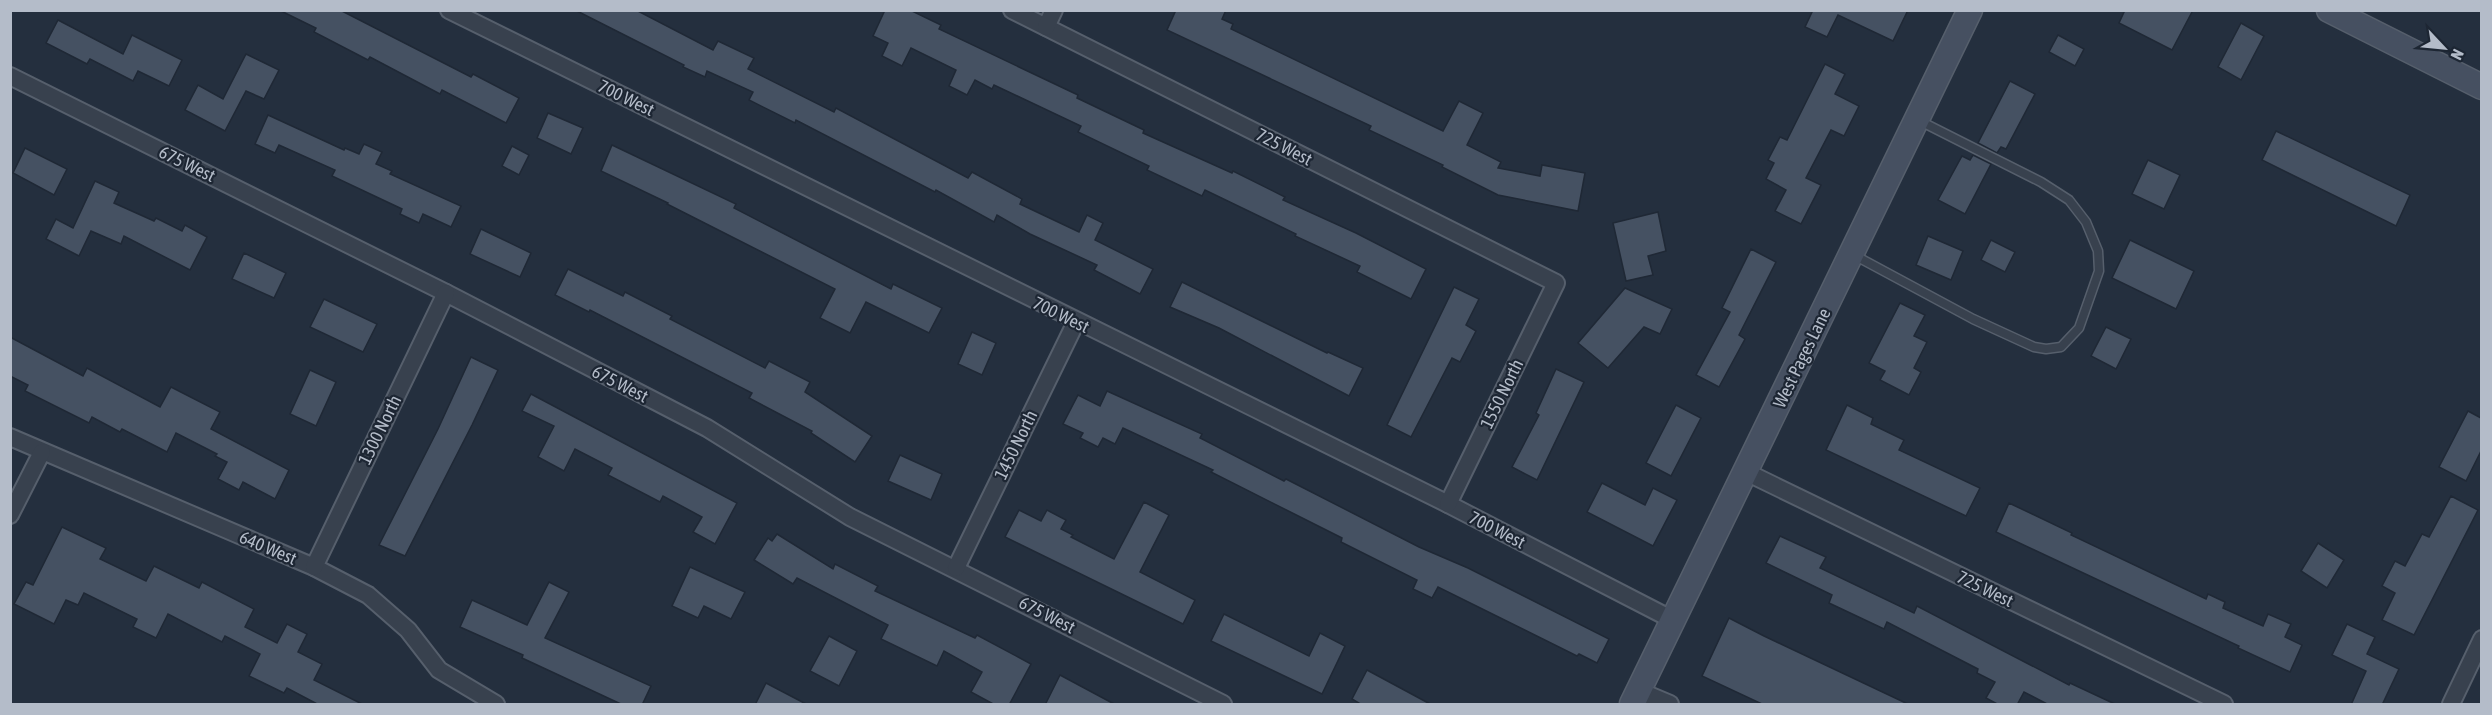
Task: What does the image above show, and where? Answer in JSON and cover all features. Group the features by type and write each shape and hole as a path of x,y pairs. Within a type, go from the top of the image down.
{"street":[{"name":"700 West","path":"449,10 1448,504 1673,620"},
{"name":"725 West","path":"1012,10 1556,283"},
{"path":"1046,27 1054,10"},
{"name":"West Pages Lane","path":"1636,698 1970,10"},
{"path":"2329,10 2481,87"},
{"name":"675 West","path":"10,76 446,293 707,428 850,517 956,568 1223,705"},
{"name":"1550 North","path":"1448,504 1556,283"},
{"name":"1300 North","path":"314,567 446,293"},
{"name":"1450 North","path":"956,568 1076,322"},
{"name":"640 West","path":"10,436 42,452 314,567 368,595 408,630 439,670 496,705"},
{"path":"10,515 42,452"},
{"name":"725 West","path":"1746,472 2224,705"},
{"path":"2451,705 2481,639"},
{"path":"1636,698 1670,705"}],"lane":[{"path":"1852,254 1973,319 2034,347 2046,350 2061,347 2079,328 2099,271 2098,251 2086,222 2069,200 2041,182 1917,120"}],"building":[{"path":"279,10 340,10 471,77 473,74 519,98 506,123 442,90 440,94 370,57 368,60 314,32 316,28"},
{"path":"575,10 636,10 713,50 718,41 754,58 748,69 834,112 836,108 968,178 972,172 1022,199 1020,204 1079,232 1087,215 1103,223 1095,240 1153,269 1140,294 1094,270 1097,265 1030,234 997,215 994,222 936,190 935,192 796,120 795,123 749,100 753,92 707,71 705,77 683,67 684,65"},
{"path":"885,10 910,10 941,25 939,29 1078,95 1077,98 1144,130 1143,133 1232,173 1233,171 1285,197 1283,200 1356,233 1426,269 1411,299 1357,272 1360,266 1205,190 1202,196 1147,170 1149,166 1078,132 1081,126 994,85 992,89 975,80 967,95 949,86 956,70 911,48 902,66 882,56 888,43 873,36"},
{"path":"1176,10 1226,10 1222,19 1233,24 1231,29 1443,131 1459,101 1483,113 1467,145 1501,162 1498,168 1540,176 1542,165 1585,173 1578,211 1498,195 1442,167 1443,165 1369,130 1371,126 1167,30"},
{"path":"1813,10 1908,10 1893,41 1838,15 1827,37 1805,27"},
{"path":"2125,10 2193,10 2172,50 2119,23"},
{"path":"58,20 123,54 132,35 182,60 169,86 138,71 133,81 90,59 87,64 46,43"},
{"path":"2241,23 2264,36 2241,80 2218,67"},
{"path":"2058,35 2084,49 2075,66 2049,52"},
{"path":"246,54 279,70 264,99 246,91 225,131 185,110 198,85 223,99"},
{"path":"1825,64 1845,74 1835,94 1859,106 1844,136 1831,130 1806,178 1821,185 1801,224 1775,211 1786,190 1766,179 1774,163 1768,160 1780,137 1787,140"},
{"path":"2010,81 2035,94 2006,149 2001,147 1997,153 1978,143"},
{"path":"548,113 583,128 571,154 537,138"},
{"path":"268,115 344,150 345,148 359,154 364,144 382,152 376,164 392,171 390,174 461,206 451,227 423,214 419,223 400,214 402,209 332,176 335,170 279,145 275,153 255,144"},
{"path":"2276,131 2410,195 2396,226 2262,160"},
{"path":"612,145 736,204 734,208 891,289 893,284 942,308 929,333 866,302 850,333 820,318 835,289 601,171"},
{"path":"512,146 529,155 519,175 502,166"},
{"path":"25,148 67,169 54,195 13,173"},
{"path":"1973,155 1991,164 1965,214 1938,200 1962,156 1970,160"},
{"path":"2148,160 2180,175 2164,209 2132,194"},
{"path":"95,181 119,192 114,203 154,221 156,218 182,231 185,225 207,237 190,270 124,236 121,244 91,231 79,256 46,239 56,219 73,228"},
{"path":"1658,212 1666,251 1648,256 1653,275 1626,281 1613,223"},
{"path":"481,229 531,253 520,277 470,254"},
{"path":"1928,236 1963,251 1951,280 1916,265"},
{"path":"1991,240 2015,252 2005,272 1981,260"},
{"path":"2130,240 2194,271 2176,309 2112,278"},
{"path":"1751,249 1776,262 1739,335 1745,339 1719,387 1696,375 1730,312 1722,308"},
{"path":"244,253 286,273 274,298 232,279"},
{"path":"568,269 623,296 625,292 672,316 670,319 765,368 769,361 810,382 805,392 872,436 855,462 811,433 812,431 749,398 752,393 590,310 589,312 555,295"},
{"path":"1182,282 1327,353 1363,368 1349,396 1219,328 1170,307"},
{"path":"1454,287 1479,299 1466,325 1476,331 1460,362 1452,358 1411,437 1387,425"},
{"path":"1625,288 1672,309 1660,334 1644,327 1608,368 1578,343"},
{"path":"324,299 377,324 363,352 310,327"},
{"path":"1900,303 1925,315 1914,336 1927,342 1914,368 1921,372 1909,395 1880,380 1885,371 1869,363"},
{"path":"2106,327 2131,339 2116,369 2091,356"},
{"path":"972,332 996,343 982,375 958,364"},
{"path":"10,337 83,376 87,368 160,407 171,387 220,412 211,429 289,470 275,499 243,482 239,490 218,479 227,462 215,456 217,454 176,433 167,452 122,429 120,432 92,417 89,423 25,391 28,385 10,376"},
{"path":"471,357 498,370 405,556 379,545 438,429"},
{"path":"1556,369 1584,382 1537,480 1512,467 1539,415 1536,413"},
{"path":"310,370 336,382 316,426 290,414"},
{"path":"1107,391 1202,434 1200,438 1284,481 1286,479 1419,547 1468,568 1609,639 1597,663 1579,654 1577,656 1438,587 1432,598 1413,589 1417,580 1341,542 1342,538 1211,472 1213,470 1123,428 1115,444 1103,438 1098,447 1080,438 1083,433 1063,424 1078,395 1100,406"},
{"path":"531,394 737,503 715,544 693,532 702,517 663,496 660,502 608,475 612,468 575,449 564,471 538,457 554,426 522,411"},
{"path":"1676,405 1701,418 1671,476 1646,463"},
{"path":"1847,405 1873,418 1871,424 1904,440 1899,450 1980,488 1966,516 1826,450"},
{"path":"2468,411 2481,418 2481,451 2466,481 2439,467"},
{"path":"900,455 942,474 931,500 888,481"},
{"path":"1602,483 1645,505 1653,488 1677,500 1653,546 1587,512"},
{"path":"2451,496 2478,510 2414,635 2382,620 2395,593 2382,586 2395,561 2405,566 2422,534 2429,537"},
{"path":"1144,502 1169,515 1140,572 1195,600 1183,624 1005,537 1019,510 1041,521 1047,510 1066,520 1061,529 1073,535 1071,537 1114,559"},
{"path":"2009,503 2206,599 2208,594 2225,602 2223,608 2263,626 2268,614 2291,624 2285,637 2302,645 2290,672 1996,532"},
{"path":"62,527 106,548 100,559 146,581 154,566 199,588 202,582 254,609 245,627 277,643 287,624 307,634 298,652 322,664 314,680 364,705 319,705 287,688 284,693 249,676 260,654 225,636 222,642 168,614 156,638 133,627 137,619 84,593 78,605 66,600 54,624 14,604 26,582 33,585"},
{"path":"777,534 833,569 835,564 878,586 875,591 975,638 977,635 1031,664 1009,705 995,705 971,692 982,672 944,651 937,666 881,639 888,625 797,578 793,584 754,560 768,538 772,541"},
{"path":"1780,536 1826,557 1820,568 1914,613 1917,606 2069,685 2070,683 2117,705 2049,705 2024,692 2017,705 1999,705 1986,698 1995,682 1977,673 1978,669 1887,622 1884,629 1829,603 1832,595 1766,563"},
{"path":"2318,543 2344,560 2327,588 2301,571"},
{"path":"690,567 745,592 731,619 704,606 698,618 672,606"},
{"path":"549,582 569,592 545,638 651,686 642,705 623,705 522,658 523,655 460,627 472,600 527,625"},
{"path":"1224,614 1309,656 1320,633 1345,646 1322,694 1211,641"},
{"path":"1729,618 1910,705 1764,705 1702,676"},
{"path":"2347,624 2375,637 2367,654 2399,669 2382,705 2351,705 2366,671 2332,655"},
{"path":"829,636 857,651 839,686 810,671"},
{"path":"1367,670 1432,705 1362,705 1352,699"},
{"path":"1060,675 1116,705 1045,705"},
{"path":"766,683 808,705 755,705"}]}
